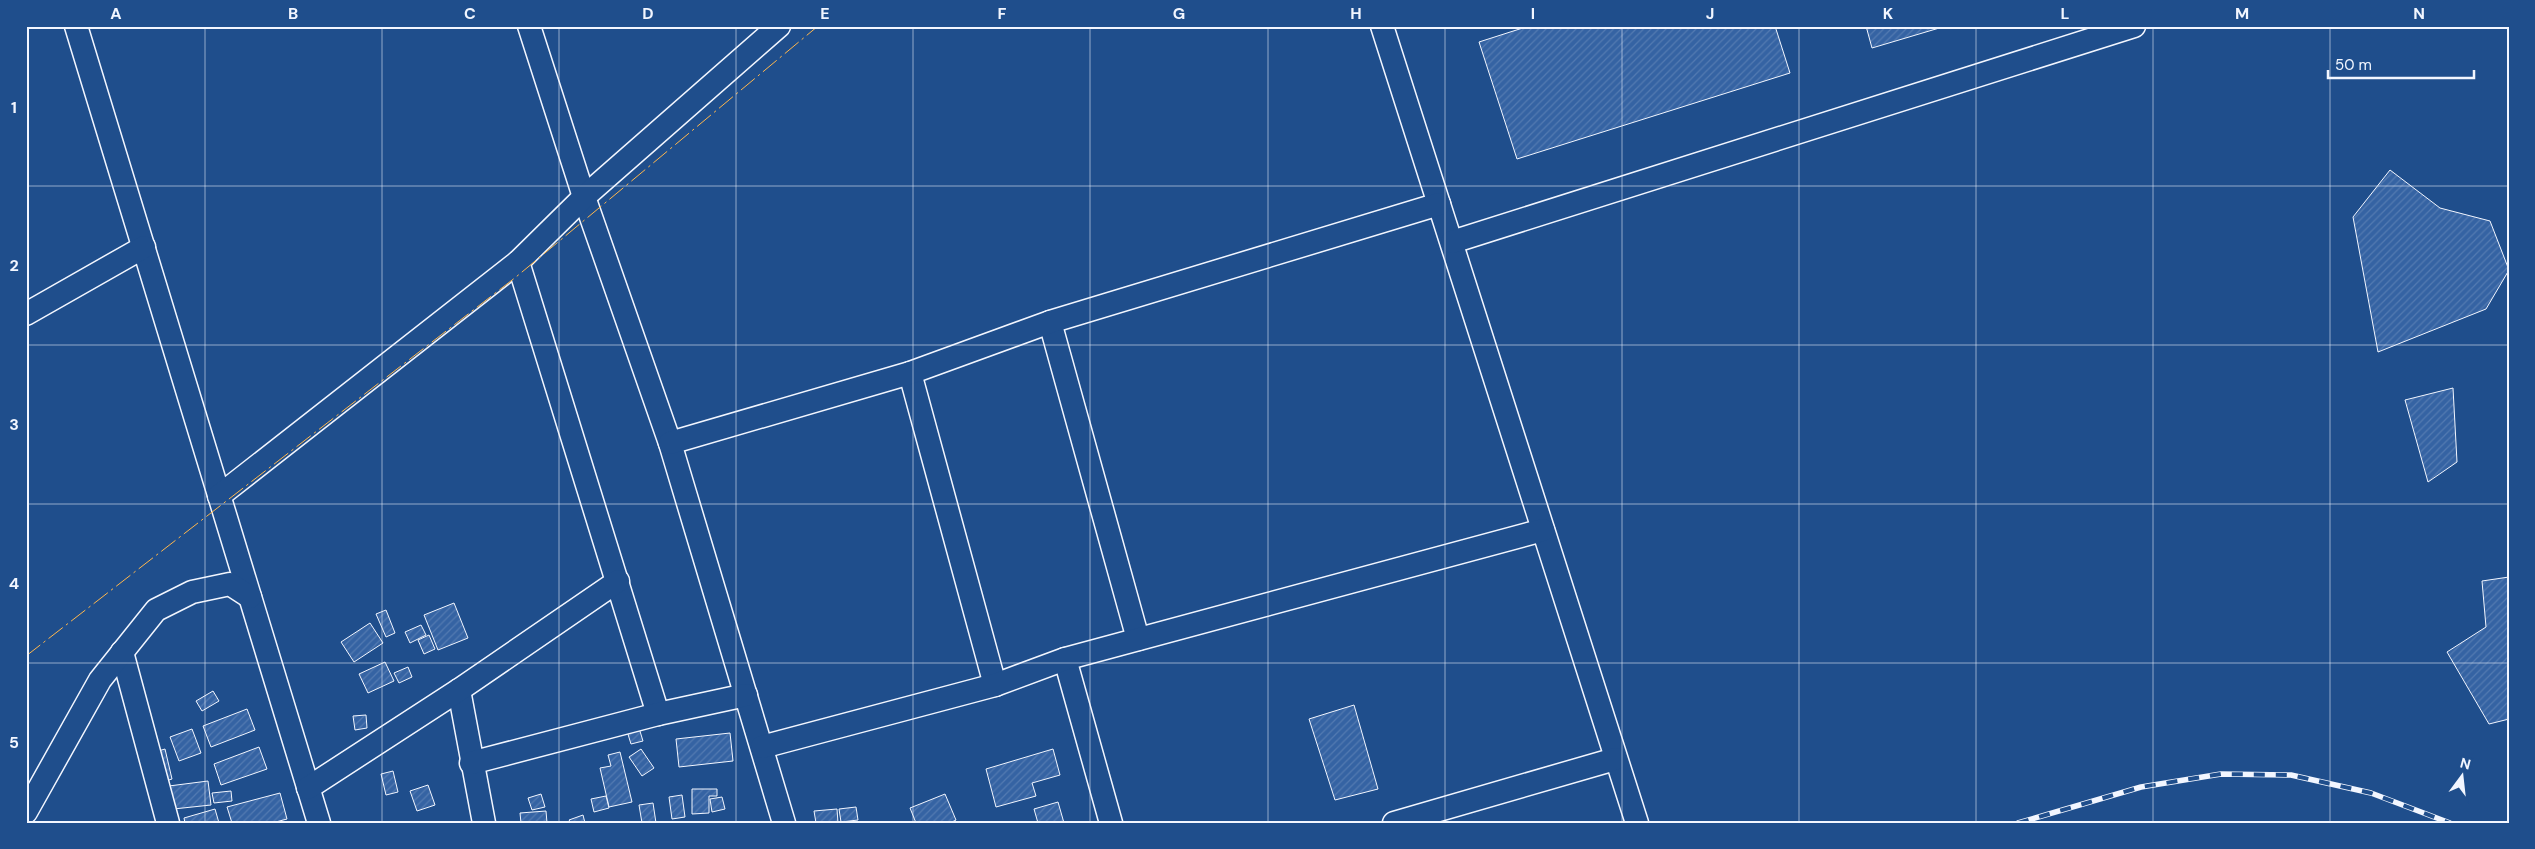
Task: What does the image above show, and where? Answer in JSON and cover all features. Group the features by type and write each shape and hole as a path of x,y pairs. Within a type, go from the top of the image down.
{"street":[{"path":"76,26 319,823"},
{"path":"529,26 584,197 670,443 784,823"},
{"path":"219,496 518,262 584,197 779,26"},
{"path":"1382,26 1637,823"},
{"path":"1452,242 2134,26"},
{"path":"670,443 910,373 1050,322 1439,204"},
{"path":"26,314 144,247"},
{"path":"518,262 658,714"},
{"path":"1050,322 1138,639"},
{"path":"910,373 995,684"},
{"path":"762,747 995,684 1065,659 1543,530"},
{"path":"308,788 459,690 618,582"},
{"path":"26,812 100,680 156,610 192,592 230,584 250,597"},
{"path":"122,652 168,823"},
{"path":"1065,659 1111,823"},
{"path":"459,690 471,763 484,823"},
{"path":"471,763 658,714 746,695"},
{"path":"1394,823 1462,814 1615,759"}],"building":[{"path":"1529,26 1775,26 1790,73 1517,159 1479,42"},
{"path":"1866,26 1946,26 1872,48"},
{"path":"2390,170 2440,208 2490,221 2509,270 2486,309 2378,352 2353,217"},
{"path":"2453,388 2457,462 2428,482 2405,400"},
{"path":"2509,577 2509,719 2489,724 2447,652 2486,627 2482,581"},
{"path":"454,603 468,638 438,650 424,615"},
{"path":"386,610 395,633 386,637 376,614"},
{"path":"370,623 383,643 354,662 341,642"},
{"path":"421,625 426,635 410,643 405,632"},
{"path":"429,635 435,649 424,654 418,640"},
{"path":"385,662 394,681 368,693 359,674"},
{"path":"408,667 412,677 399,683 394,673"},
{"path":"213,691 219,701 202,711 196,701"},
{"path":"1354,705 1378,789 1335,800 1309,719"},
{"path":"247,709 255,730 211,747 203,726"},
{"path":"366,715 367,728 355,730 353,716"},
{"path":"639,728 643,741 631,744 627,731"},
{"path":"192,729 201,753 179,761 170,737"},
{"path":"730,733 733,761 679,767 676,739"},
{"path":"259,747 267,769 221,785 214,764"},
{"path":"165,749 172,779 156,784 148,754"},
{"path":"641,749 654,768 642,776 629,757"},
{"path":"1053,749 1060,775 1032,783 1036,796 996,807 986,769"},
{"path":"620,752 632,802 609,807 600,768 611,766 608,755"},
{"path":"393,771 398,792 386,795 381,774"},
{"path":"208,781 211,805 164,810 161,787"},
{"path":"428,785 435,805 417,811 410,791"},
{"path":"692,789 717,789 717,796 709,796 709,813 692,814"},
{"path":"231,791 232,801 214,803 212,793"},
{"path":"280,793 287,819 272,823 232,823 227,807"},
{"path":"541,794 545,807 532,810 528,798"},
{"path":"945,794 956,820 950,823 916,823 910,808"},
{"path":"682,795 685,817 672,819 669,797"},
{"path":"606,796 609,808 594,812 591,799"},
{"path":"722,797 725,809 712,812 710,799"},
{"path":"1058,802 1064,823 1038,823 1034,809"},
{"path":"653,803 656,823 642,823 639,805"},
{"path":"856,807 858,820 841,822 839,809"},
{"path":"215,809 219,823 185,823 184,818"},
{"path":"837,809 838,823 816,823 814,811"},
{"path":"546,811 547,823 521,823 520,813"},
{"path":"583,815 585,823 571,823 569,820"}],"railway":[{"path":"2018,823 2141,787 2221,774 2291,775 2371,793 2450,823"}],"power":[{"path":"26,656 516,277 818,26"}]}
